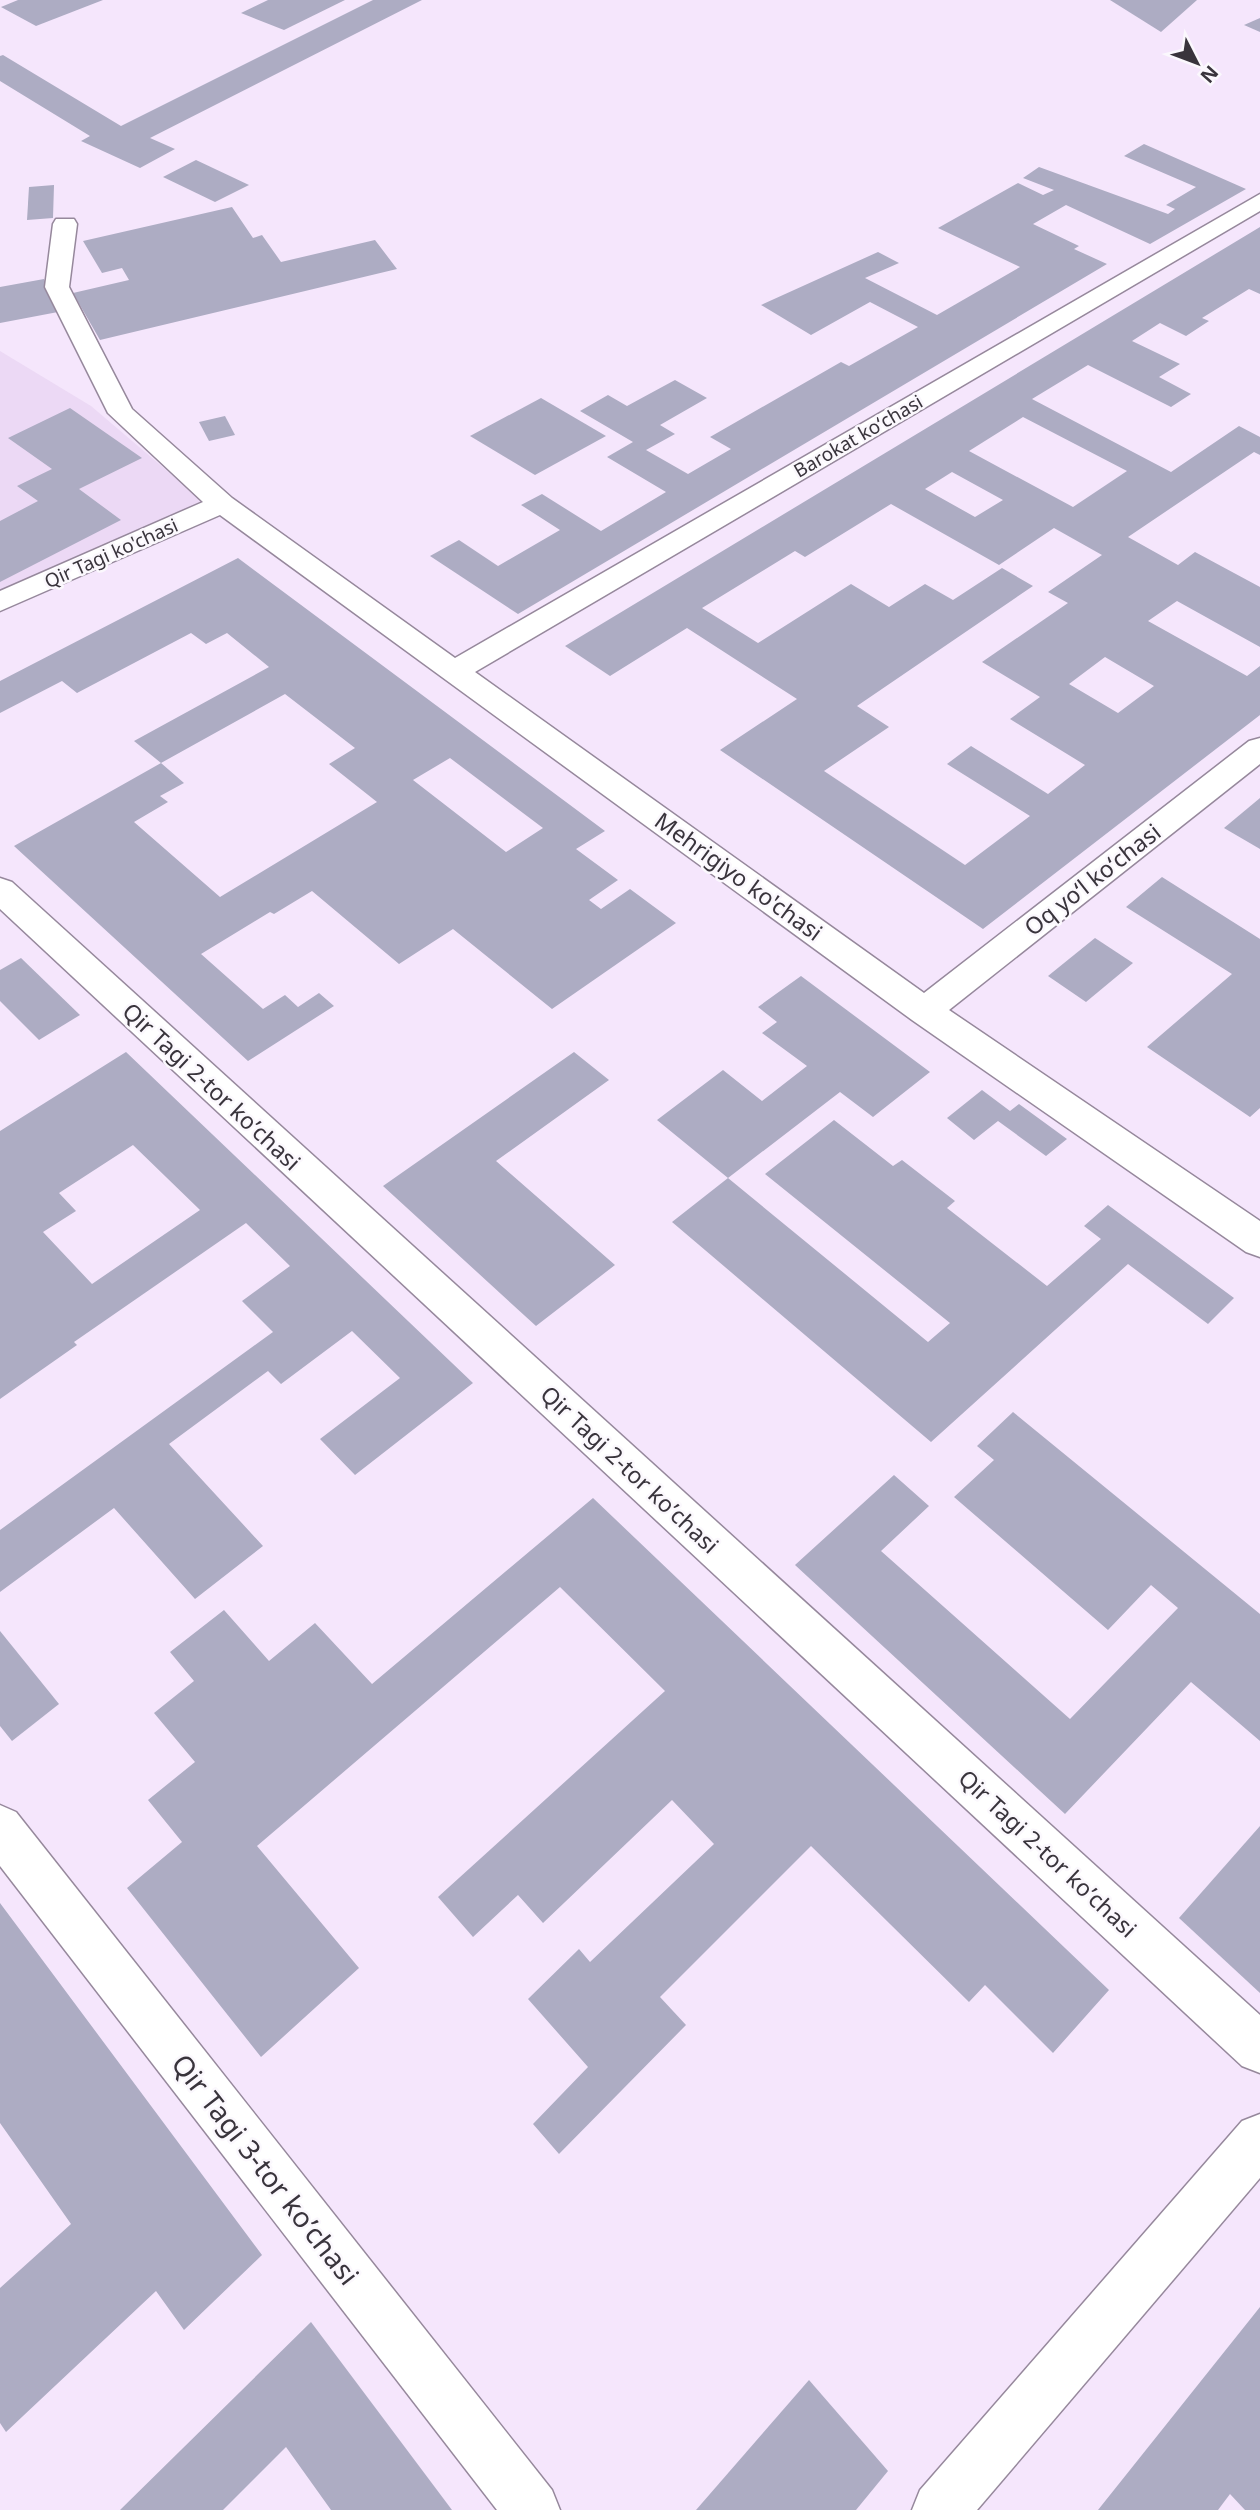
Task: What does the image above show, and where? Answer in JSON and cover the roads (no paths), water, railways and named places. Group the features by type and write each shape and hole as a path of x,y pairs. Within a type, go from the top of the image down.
{"street":[{"name":"Barokat koʻchasi","path":"455,671 1260,201"},
{"name":"Mehrigiyo ko'chasi","path":"65,224 57,286 121,413 222,504 923,1011 1260,1241"},
{"name":"Qir Tagi ko'chasi","path":"0,602 222,504"},
{"name":"Oq yoʻl koʻchasi","path":"923,1011 1260,748"},
{"name":"Qir Tagi 2-tor koʼchasi","path":"0,890 1260,2048"},
{"name":"Qir Tagi 3-tor koʼchasi","path":"0,1828 532,2510"},
{"path":"940,2510 1260,2139"}]}
